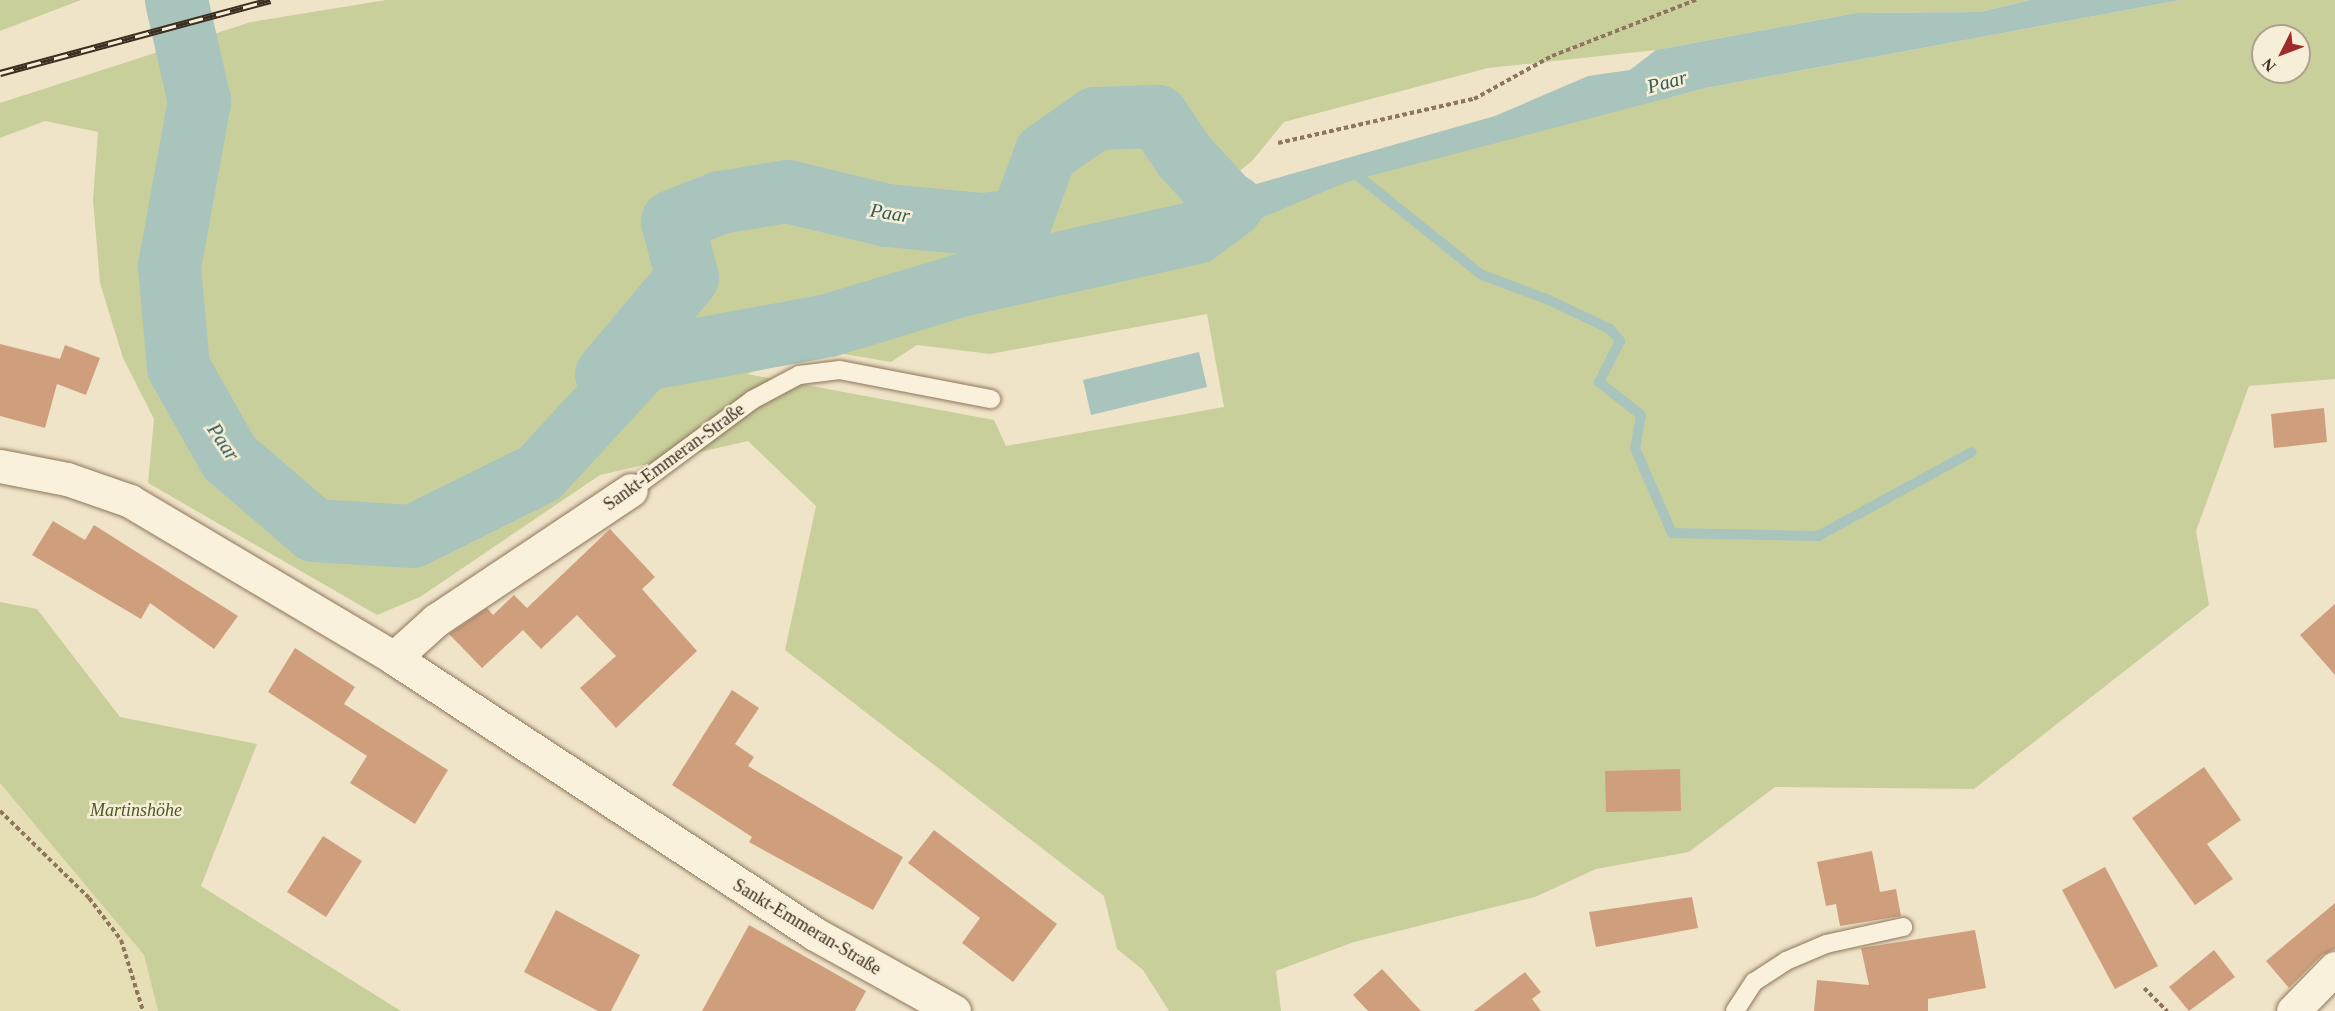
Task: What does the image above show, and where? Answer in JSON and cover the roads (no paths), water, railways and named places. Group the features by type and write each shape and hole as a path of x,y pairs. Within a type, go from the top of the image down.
{"street":[{"name":"Sankt-Emmeran-Straße","path":"0,466 67,479 130,501 394,658 736,885 954,1011"},
{"name":"Sankt-Emmeran-Straße","path":"394,658 436,620 631,490"},
{"path":"2293,1011 2335,968"}],"lane":[{"name":"Sankt-Emmeran-Straße","path":"631,490 752,400 799,375 840,370 991,399"},
{"path":"1735,1011 1754,982 1786,961 1826,944 1903,927"}],"water":[{"path":"148,0 199,0 222,78 208,144 183,135 174,63"},
{"path":"2030,0 2181,0 1706,88 1347,182 1216,237 1168,268 1149,228 1197,218 1228,192 1495,116 1588,76 1630,70 1656,50 1856,13 1980,12"},
{"path":"1199,352 1207,387 1091,415 1083,380"}],"waterway":[{"name":"Paar","path":"176,0 199,101 169,266 178,367 229,457 314,530 412,536 539,473 644,359 828,325 956,286 1196,232 1232,205"},
{"name":"Paar","path":"606,374 687,277 672,221 720,202 787,191 887,215 983,224 1021,219 1045,153 1095,118 1157,116 1184,156 1230,206"},
{"path":"1352,171 1482,275 1549,300 1610,329 1620,341 1599,382 1641,415 1635,448 1672,533 1818,536 1972,452"}],"railway":[{"path":"0,73 270,0"}],"park label":[{"name":"Martinshöhe","path":"136,810"}]}
